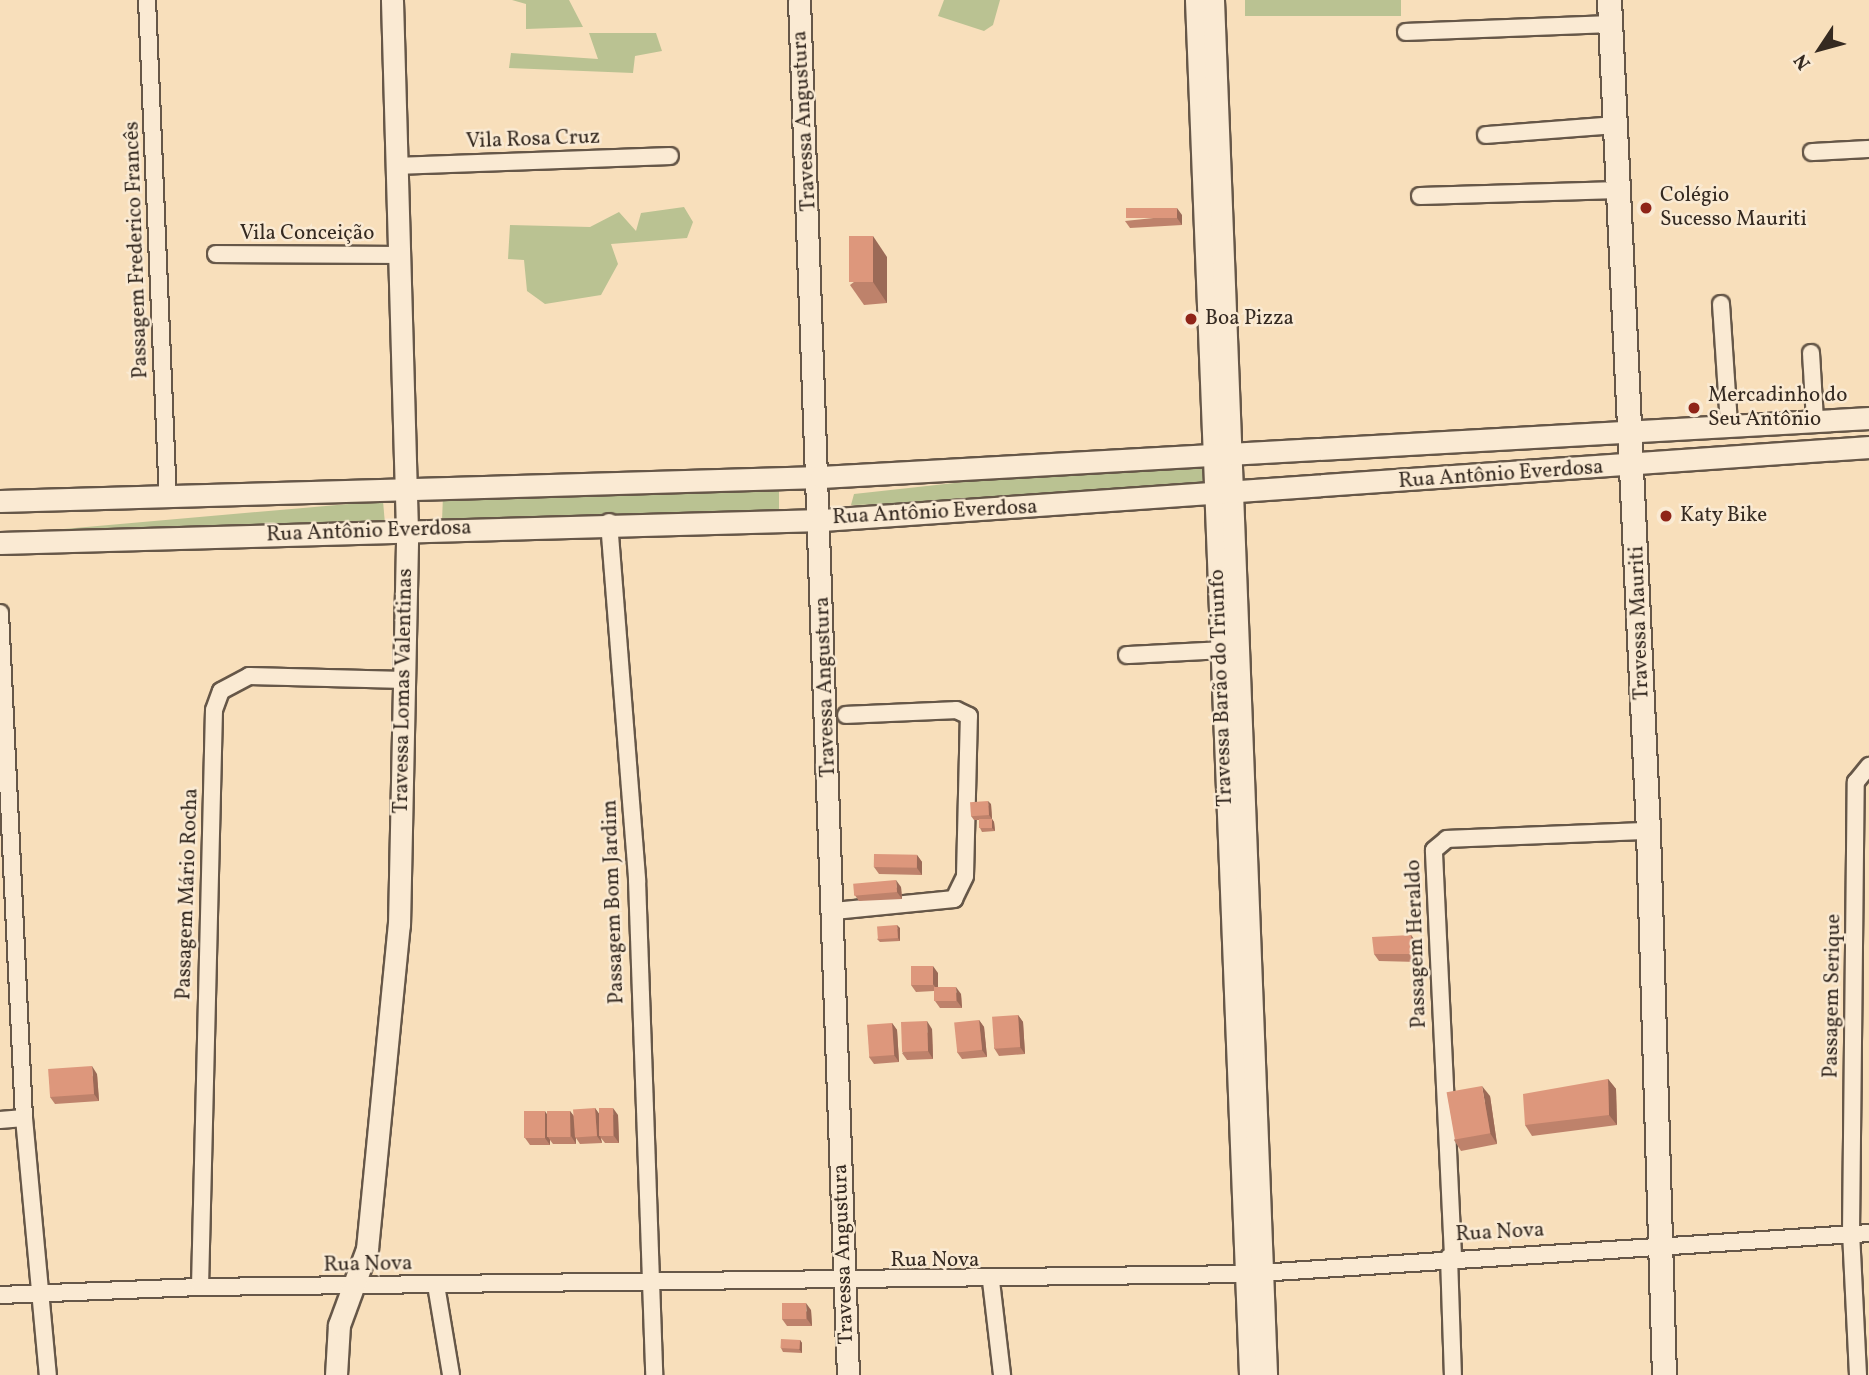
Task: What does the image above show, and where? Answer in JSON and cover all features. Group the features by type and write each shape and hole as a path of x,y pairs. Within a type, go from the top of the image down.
{"main road":[{"name":"Travessa Mauriti","path":"1609,0 1634,465 1664,1375"}],"street":[{"name":"Passagem Frederico Francês","path":"147,0 168,498"},
{"name":"Travessa Lomas Valentinas","path":"336,1375 335,1343 367,1249 399,925 407,531 392,0"},
{"name":"Travessa Angustura","path":"799,0 821,477 848,1375"},
{"name":"Travessa Barão do Triunfo","path":"1196,0 1205,31 1224,496 1253,1273 1250,1375"},
{"name":"Travessa Barão do Triunfo","path":"1205,31 1213,0"},
{"path":"1406,32 1610,24"},
{"path":"1486,135 1615,125"},
{"path":"1812,152 1869,149"},
{"name":"Vila Rosa Cruz","path":"396,166 670,156"},
{"path":"1420,196 1619,190"},
{"name":"Vila Conceição","path":"216,254 398,255"},
{"path":"1721,304 1729,425"},
{"path":"1811,353 1815,421"},
{"name":"Rua Antônio Everdosa","path":"0,502 821,477 1222,456 1630,429 1869,418"},
{"path":"1687,426 1676,444 1688,460"},
{"name":"Rua Antônio Everdosa","path":"0,543 608,522 822,520 1224,496 1869,447"},
{"name":"Travessa Barão do Triunfo","path":"1224,496 1221,650 1238,860"},
{"name":"Passagem Bom Jardim","path":"608,522 637,880 654,1375"},
{"path":"0,613 6,928 48,1375"},
{"path":"1127,655 1221,650"},
{"name":"Passagem Mário Rocha","path":"200,1287 214,710 221,691 249,676 405,681"},
{"path":"835,911 954,899 964,887 967,849 969,716 956,710 846,715"},
{"name":"Passagem Serique","path":"1858,1375 1852,1233 1856,782 1869,766"},
{"name":"Passagem Heraldo","path":"1451,1256 1434,850 1447,839 1648,831"},
{"path":"0,1120 24,1118"},
{"name":"Rua Nova","path":"0,1296 200,1287 353,1287 649,1280 991,1281 1253,1273 1451,1256 1659,1247 1869,1233"},
{"path":"1451,1256 1453,1375"},
{"name":"Travessa Barão do Triunfo","path":"1253,1273 1266,1375"},
{"path":"991,1281 1002,1375"},
{"path":"436,1285 451,1375"}],"green space":[{"path":"512,0 569,0 583,27 526,29 526,4"},
{"path":"944,0 1000,0 993,25 984,31 938,16"},
{"path":"1245,0 1401,0 1401,16 1245,16"},
{"path":"589,33 656,33 662,51 635,56 633,73 509,68 511,53 598,59"},
{"path":"684,207 693,222 687,238 611,244 618,264 601,295 545,304 527,291 524,260 508,259 510,225 590,227 619,212 636,231 641,213"},
{"path":"1201,456 1206,497 851,505 854,494"},
{"path":"779,491 779,510 442,521 443,496"},
{"path":"383,501 385,523 37,553 35,531"}],"building":[{"path":"1126,208 1177,208 1177,218 1126,218"},
{"path":"849,236 873,236 873,282 849,282"},
{"path":"988,801 989,815 971,816 970,802"},
{"path":"979,819 992,819 992,828 979,828"},
{"path":"874,854 917,855 917,868 874,867"},
{"path":"896,880 897,892 854,896 853,884"},
{"path":"897,925 898,938 878,939 877,926"},
{"path":"1411,935 1413,954 1374,954 1372,937"},
{"path":"911,966 933,966 933,985 911,985"},
{"path":"934,987 956,987 956,1001 934,1001"},
{"path":"1018,1015 1020,1047 994,1049 992,1017"},
{"path":"979,1020 982,1050 957,1052 954,1023"},
{"path":"927,1021 928,1051 902,1052 901,1022"},
{"path":"892,1023 894,1055 869,1057 867,1025"},
{"path":"92,1066 94,1094 50,1097 48,1069"},
{"path":"1608,1079 1609,1115 1525,1125 1523,1094"},
{"path":"1482,1086 1490,1133 1455,1140 1447,1092"},
{"path":"595,1108 597,1136 575,1137 573,1110"},
{"path":"599,1108 613,1108 613,1136 599,1136"},
{"path":"524,1111 545,1111 545,1138 524,1138"},
{"path":"547,1111 570,1111 570,1137 547,1137"},
{"path":"782,1303 806,1303 806,1319 782,1319"},
{"path":"781,1339 800,1340 800,1349 781,1348"}],"place":[{"name":"Colégio Sucesso Mauriti","path":"1646,208"},
{"name":"Boa Pizza","path":"1191,319"},
{"name":"Mercadinho do Seu Antônio","path":"1694,408"},
{"name":"Katy Bike","path":"1666,516"}]}
